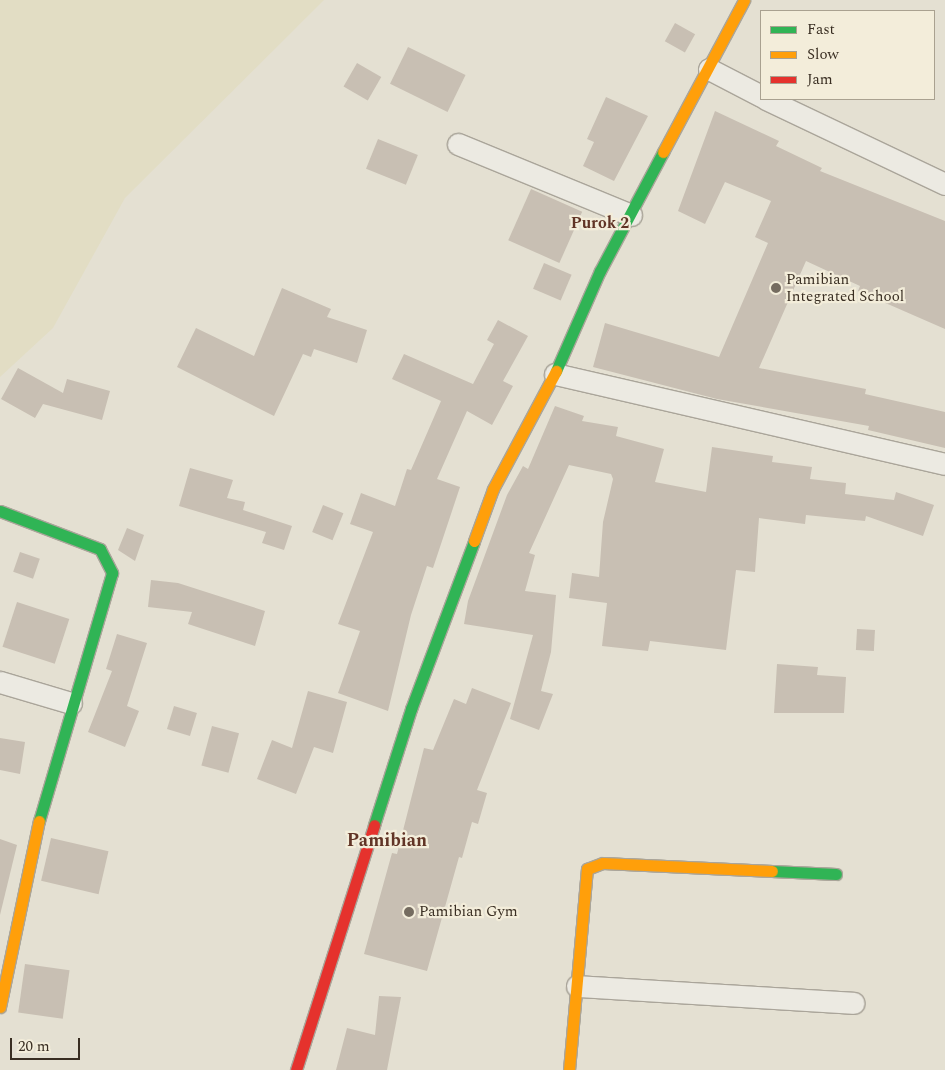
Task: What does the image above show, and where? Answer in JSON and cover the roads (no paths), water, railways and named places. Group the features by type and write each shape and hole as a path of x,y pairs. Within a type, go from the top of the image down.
{"street":[{"path":"296,1070 456,579 492,489 555,374 632,215 744,0"},
{"path":"709,69 760,95"},
{"path":"768,100 945,184"},
{"path":"458,144 632,215"},
{"path":"555,374 945,464"},
{"path":"0,511 83,541 108,559 110,590 71,703 16,914 0,1007"},
{"path":"0,682 71,703"},
{"path":"569,1070 584,880 593,865 836,874"},
{"path":"577,986 853,1003"}],"place":[{"name":"Pamibian Integrated School","path":"776,288"},
{"name":"Pamibian Gym","path":"409,912"}],"district":[{"name":"Purok 2","path":"600,223"},
{"name":"Pamibian","path":"387,841"}]}
